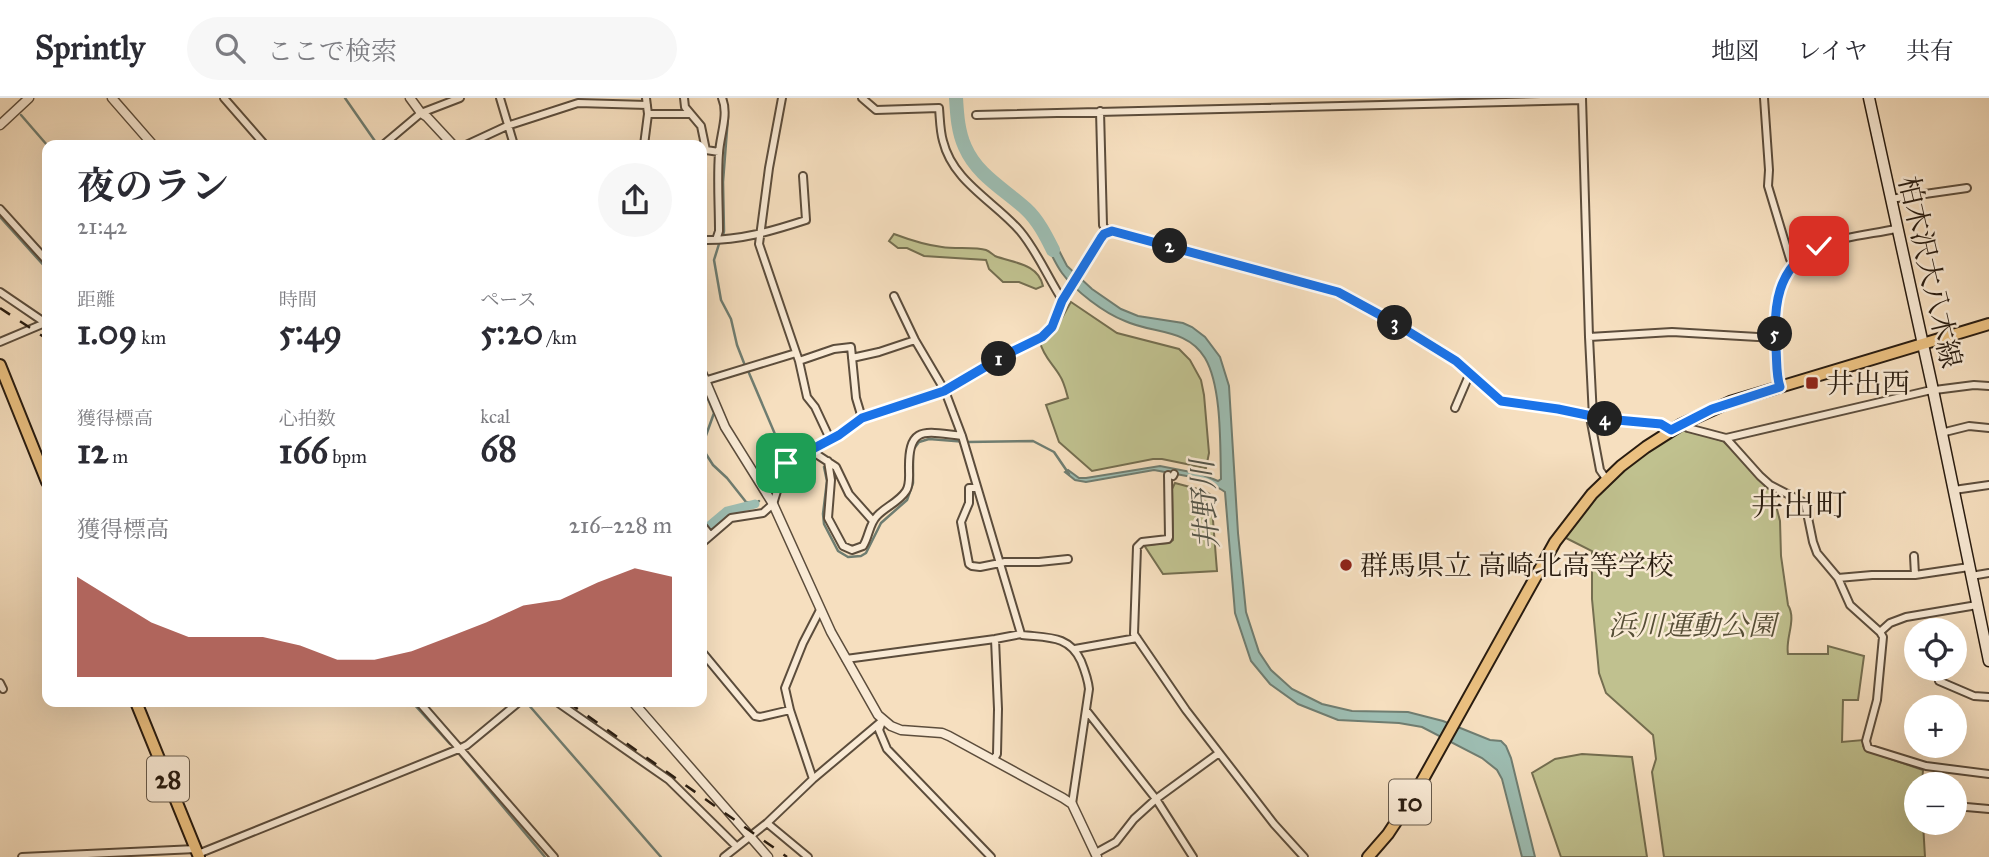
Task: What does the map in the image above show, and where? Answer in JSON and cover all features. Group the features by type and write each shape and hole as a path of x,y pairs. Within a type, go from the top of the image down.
{"main road":[{"name":"柏木沢大八木線","path":"1869,98 1989,661"},
{"name":"10","path":"1368,857 1404,811 1550,551 1592,494 1633,456 1671,430 1730,402 1989,324"},
{"path":"0,365 42,470"},
{"name":"28","path":"138,707 198,853"}],"street":[{"path":"0,125 28,98"},
{"path":"112,98 149,140"},
{"path":"224,98 261,140"},
{"path":"410,98 447,140"},
{"path":"389,140 421,113 460,98"},
{"path":"500,98 512,140"},
{"path":"684,98 685,107 701,126 704,140"},
{"path":"716,240 719,227 719,152 724,114 722,98"},
{"path":"782,98 759,244 799,361 807,397 815,407 830,439"},
{"path":"862,98 876,110 939,108 943,142 950,159 969,185 1023,234 1062,301"},
{"path":"1764,98 1768,186 1790,259 1794,264"},
{"path":"976,115 1582,99 1592,417 1600,470 1606,480"},
{"path":"477,140 508,126 578,103 647,101 645,140"},
{"path":"1100,111 1103,225 1107,232"},
{"path":"648,114 690,114"},
{"path":"707,150 719,152"},
{"path":"707,240 760,235 806,220 803,176"},
{"path":"1890,199 1967,188"},
{"path":"0,209 42,255"},
{"path":"1780,387 1775,338 1776,302 1794,264 1806,253 1826,243 1896,229"},
{"path":"707,538 731,518 763,513 773,504 786,463 839,435 862,418 944,391 1042,337 1052,327 1062,301 1107,232 1117,232 1338,292 1456,361 1501,401 1592,417 1661,424 1671,430"},
{"path":"0,292 42,320"},
{"path":"894,296 944,391 962,437 1021,634"},
{"path":"0,342 42,325"},
{"path":"1589,337 1672,332 1775,338"},
{"path":"852,358 915,340"},
{"path":"799,361 834,349 851,347 856,398 862,418"},
{"path":"707,376 796,353"},
{"path":"1455,408 1470,373"},
{"path":"707,386 725,427 773,504 820,610 883,720 901,730 942,733 994,759 1072,804 1097,855 1116,842 1134,819 1156,799 1219,753"},
{"path":"1682,424 1726,438 1933,390 1989,386"},
{"path":"1941,433 1969,426 1989,428"},
{"path":"828,460 831,480 828,518 844,546 852,550 863,546 873,521 901,498 908,488 908,450 911,442 928,433 962,437"},
{"path":"1726,438 1770,485 1805,503 1817,552 1838,579 1850,605 1880,632 1882,637 1877,700 1866,741 1868,748 1926,766 1989,774"},
{"path":"810,450 828,460 839,472 849,494 873,521"},
{"path":"1172,475 1170,537 1142,542 1137,547 1134,629 1137,638 1186,710 1274,824 1304,857"},
{"path":"1954,490 1989,485"},
{"path":"976,488 969,488 969,503 961,522 971,566 1068,559"},
{"path":"707,531 710,535"},
{"path":"1914,556 1915,575"},
{"path":"1838,579 1970,571 1989,573"},
{"path":"1880,632 1890,623 1906,617 1977,605"},
{"path":"813,779 785,688 820,610"},
{"path":"846,659 1021,634 1065,641 1074,649 1089,689 1072,804"},
{"path":"1074,649 1137,638"},
{"path":"994,759 997,754 998,709 995,639"},
{"path":"707,658 755,716 790,710"},
{"path":"1939,681 1974,696 1989,697"},
{"path":"424,707 554,857"},
{"path":"22,857 198,853 467,746 513,707"},
{"path":"564,707 669,780 737,846"},
{"path":"637,707 768,857"},
{"path":"1086,710 1156,799 1193,857"},
{"path":"724,857 767,823 813,779 883,720"},
{"path":"883,720 879,730 887,749 991,857"},
{"path":"1967,807 1989,809"},
{"path":"767,823 808,857"}],"green space":[{"path":"894,234 947,248 986,250 995,256 1030,268 1040,278 1043,286 1036,289 1019,282 1003,282 989,269 986,260 924,256 907,248 898,248 889,241"},
{"path":"1071,302 1117,333 1179,349 1190,360 1201,380 1204,395 1209,453 1206,468 1153,459 1092,471 1059,442 1046,405 1068,398 1061,378 1040,342 1055,330"},
{"name":"浜川運動公園","path":"1680,430 1723,441 1772,490 1780,521 1781,556 1791,617 1788,654 1828,654 1828,646 1864,656 1858,700 1843,700 1842,742 1863,740 1867,751 1923,770 1904,772 1904,835 1924,835 1925,857 1664,857 1652,772 1656,759 1653,735 1606,693 1599,673 1592,599 1592,551 1564,537 1601,490 1647,452"},
{"path":"1175,483 1211,495 1217,571 1163,574 1144,545 1169,543 1173,540 1172,489"},
{"path":"1582,754 1632,757 1647,857 1561,857 1532,773 1555,759"}],"water":[{"path":"1049,231 1067,266 1092,289 1121,309 1138,316 1183,323 1192,327 1205,337 1220,357 1229,386 1246,612 1259,652 1271,670 1292,689 1322,704 1352,711 1408,712 1443,721 1490,740 1501,741 1511,758 1535,857 1522,857 1502,779 1497,770 1482,758 1422,727 1338,720 1298,704 1270,684 1251,661 1235,613 1225,492 1203,479 1154,470 1086,482 1075,480 1065,472 1068,470 1079,478 1086,478 1160,466 1201,474 1218,481 1221,479 1219,417 1211,370 1198,348 1169,333 1117,317 1091,301 1074,287 1056,264 1042,235"}],"waterway":[{"path":"345,98 374,140"},
{"name":"井野川","path":"956,98 961,135 970,157 984,174 1030,213 1053,250"},
{"path":"723,236 723,182 728,117 726,101"},
{"path":"21,115 43,140"},
{"path":"0,217 42,263"},
{"path":"719,244 714,260 721,300 731,319 744,363"},
{"path":"749,373 783,453"},
{"path":"707,397 714,413 707,433"},
{"path":"824,467 827,481 824,524 838,551 848,557 866,553 881,523 907,500 913,483 913,450 919,442 929,439 967,442 1033,441 1054,452 1069,474"},
{"path":"707,456 746,502 755,504 759,501"},
{"path":"708,527 727,511 755,504"},
{"path":"417,707 450,744"},
{"path":"530,707 661,857"},
{"path":"460,755 545,857"}],"railway":[{"path":"0,308 42,336"},
{"path":"575,707 787,857"}],"place":[{"name":"井出西","path":"1812,383"},
{"name":"群馬県立 高崎北高等学校","path":"1346,565"}],"district":[{"name":"井出町","path":"1799,505"}],"route":[{"path":"786,463 839,435 862,418 944,391 1042,337 1052,327 1062,301 1107,232 1112,231 1338,292 1456,361 1501,401 1606,419 1661,424 1671,430 1712,409 1780,387 1775,338 1776,302 1794,264 1801,256 1819,246"}]}
